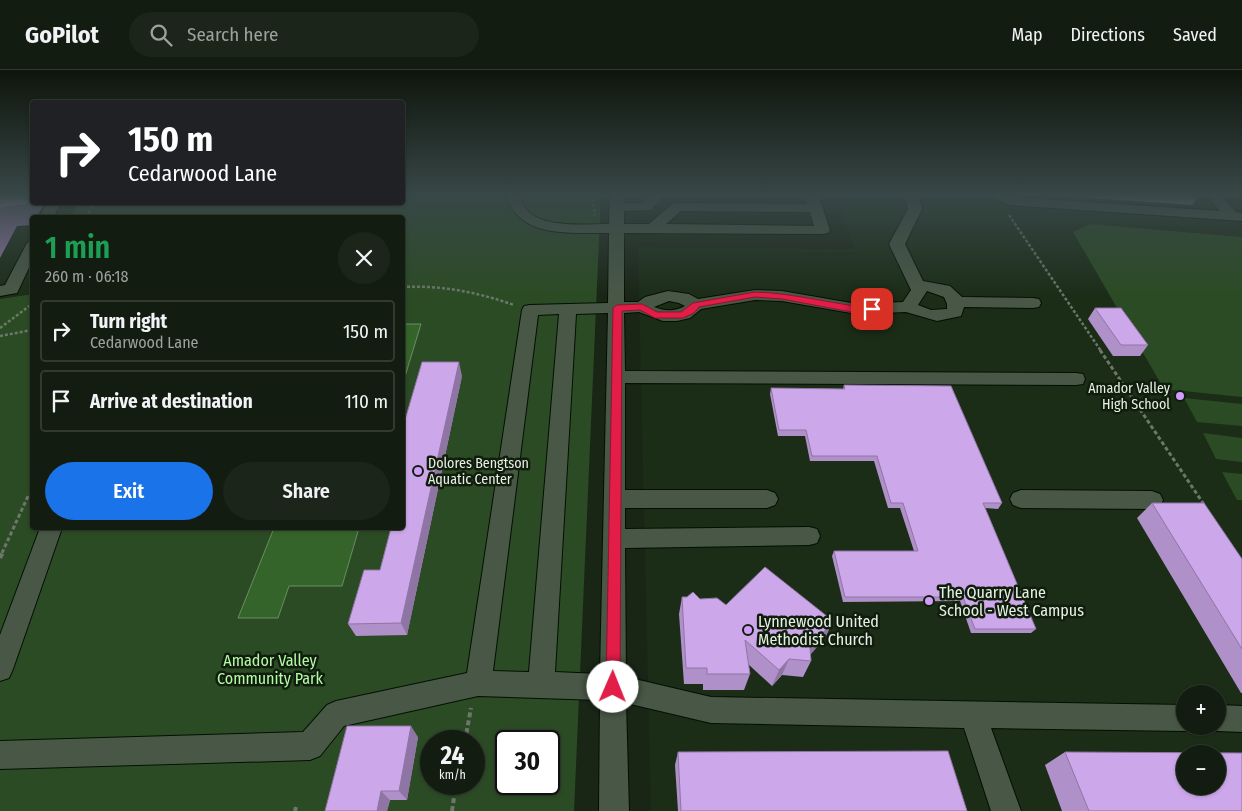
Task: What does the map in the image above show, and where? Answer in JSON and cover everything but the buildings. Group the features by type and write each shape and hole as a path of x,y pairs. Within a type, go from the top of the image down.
{"street":[{"path":"608,229 823,230 823,229"},
{"path":"614,811 613,687 617,229"},
{"path":"905,229 897,244 919,290 908,307"},
{"path":"0,291 11,289 30,250"},
{"path":"475,693 530,310 642,307 655,315 683,315 691,311 696,305 755,294 782,296 857,310 908,307 924,314 944,316 955,312 953,296 946,289 917,285"},
{"path":"955,302 1033,303"},
{"path":"541,684 568,308"},
{"path":"617,377 1076,379"},
{"path":"615,499 767,499"},
{"path":"1021,499 1152,500"},
{"path":"0,669 49,530"},
{"path":"615,539 809,536"},
{"path":"0,755 310,746 336,714 541,684 613,687 711,710 1176,718"},
{"path":"973,714 1006,811"},
{"path":"1226,718 1242,719"}],"path":[{"path":"1018,229 1209,512"},
{"path":"405,287 451,287 479,292 516,306"},
{"path":"0,328 30,306"},
{"path":"0,336 30,330"},
{"path":"0,558 30,494"},
{"path":"467,730 475,693"},
{"path":"452,811 454,795"}],"shaded area":[{"path":"0,229 30,229 30,294 0,299"},
{"path":"847,229 1242,229 1242,811 651,811 638,247 855,249"},
{"path":"405,324 421,324 405,376"},
{"path":"273,530 358,530 342,586 289,586 278,618 238,618"}],"green space":[{"name":"Amador Valley Community Park","path":"405,229 599,229 574,811 0,811 0,299 30,294 30,530 405,530"},
{"path":"1080,229 1144,229 1242,237 1242,397 1164,389 1073,232"},
{"path":"1184,398 1242,404 1242,426 1197,422"},
{"path":"1203,433 1242,438 1242,462 1216,459"},
{"path":"1222,472 1242,474 1242,500 1237,500"}],"place":[{"name":"Amador Valley High School","path":"1180,396"},
{"name":"Dolores Bengtson Aquatic Center","path":"418,471"},
{"name":"The Quarry Lane School - West Campus","path":"929,601"},
{"name":"Lynnewood United Methodist Church","path":"748,630"}],"route":[{"path":"613,687 617,308 642,307 655,315 683,315 691,311 696,305 755,294 782,296 857,310 872,309"}]}
